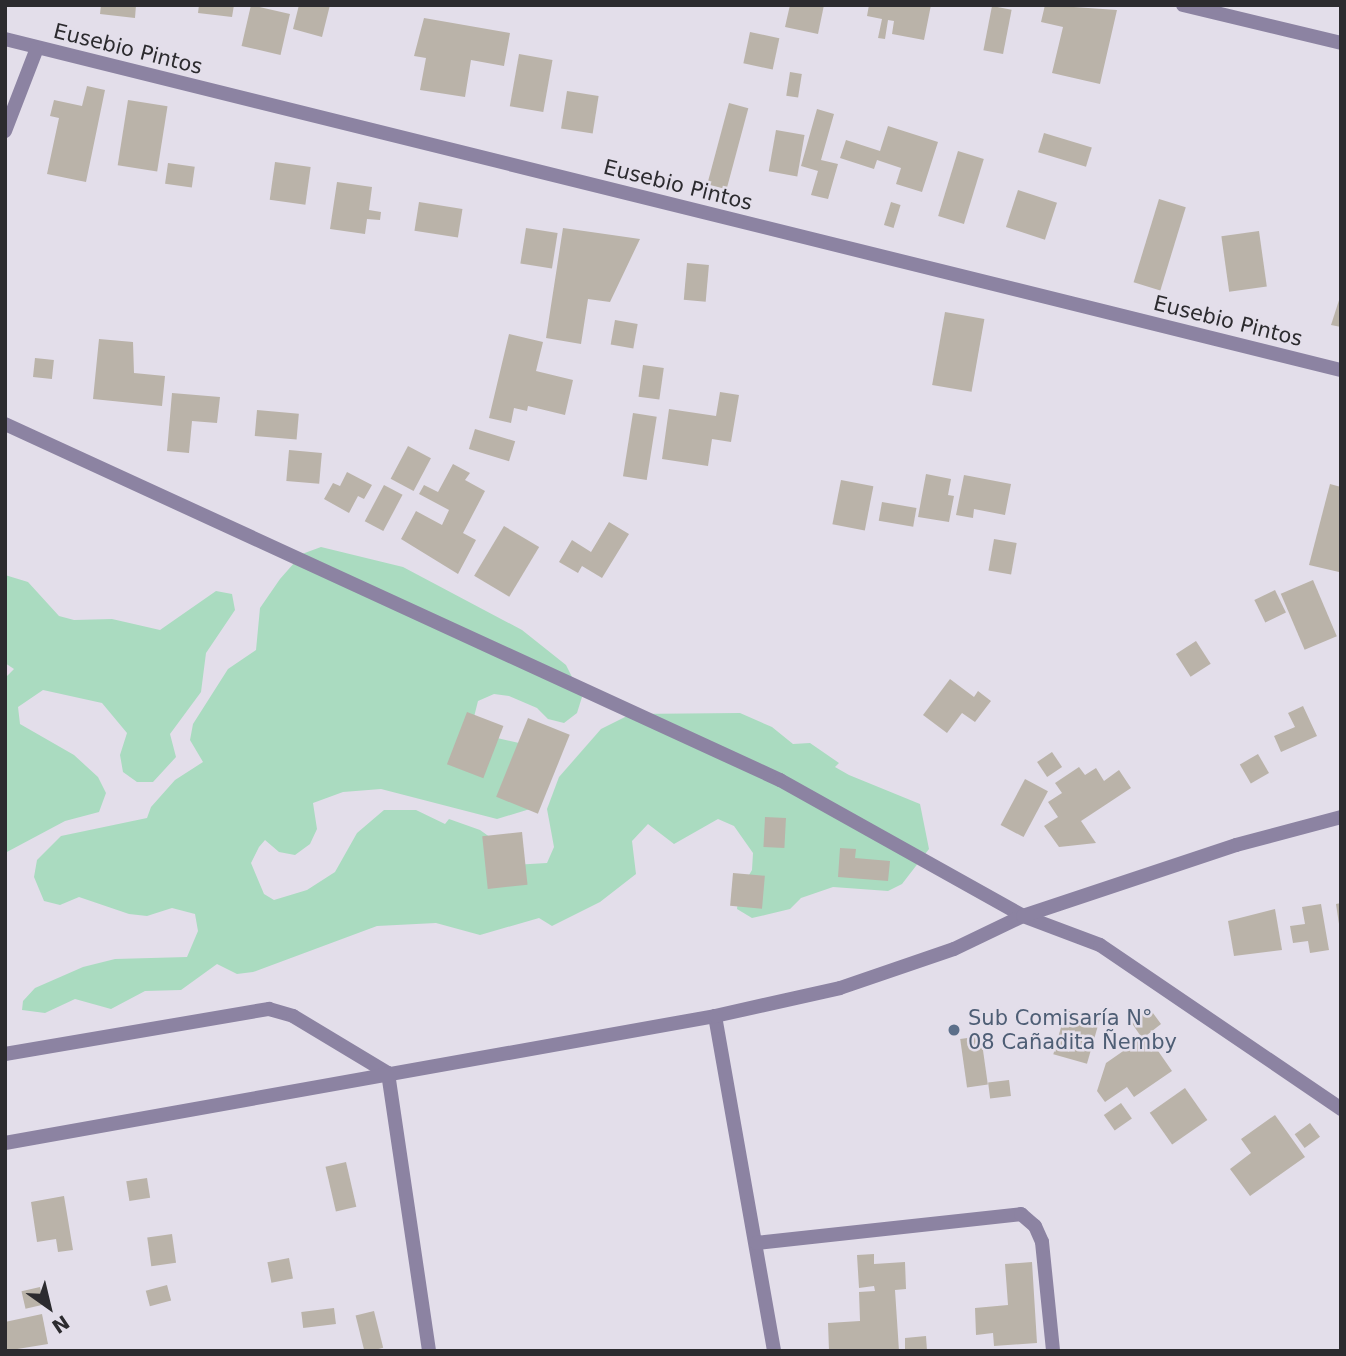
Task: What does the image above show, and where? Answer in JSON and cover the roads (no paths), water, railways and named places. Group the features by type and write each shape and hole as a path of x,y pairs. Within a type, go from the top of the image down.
{"street":[{"path":"1183,5 1341,43"},
{"name":"Eusebio Pintos","path":"5,39 1341,370"},
{"path":"5,131 37,48"},
{"path":"5,424 780,780 1023,916 1100,945 1341,1109"},
{"path":"5,1143 715,1016 840,988 954,949 1023,916 1236,845 1341,817"},
{"path":"5,1054 269,1009 293,1016 388,1073"},
{"path":"715,1016 774,1351"},
{"path":"388,1073 429,1351"},
{"path":"756,1243 1021,1214 1035,1226 1042,1242 1053,1351"}],"place":[{"name":"Sub Comisaría N° 08 Cañadita Ñemby","path":"954,1030"}]}
